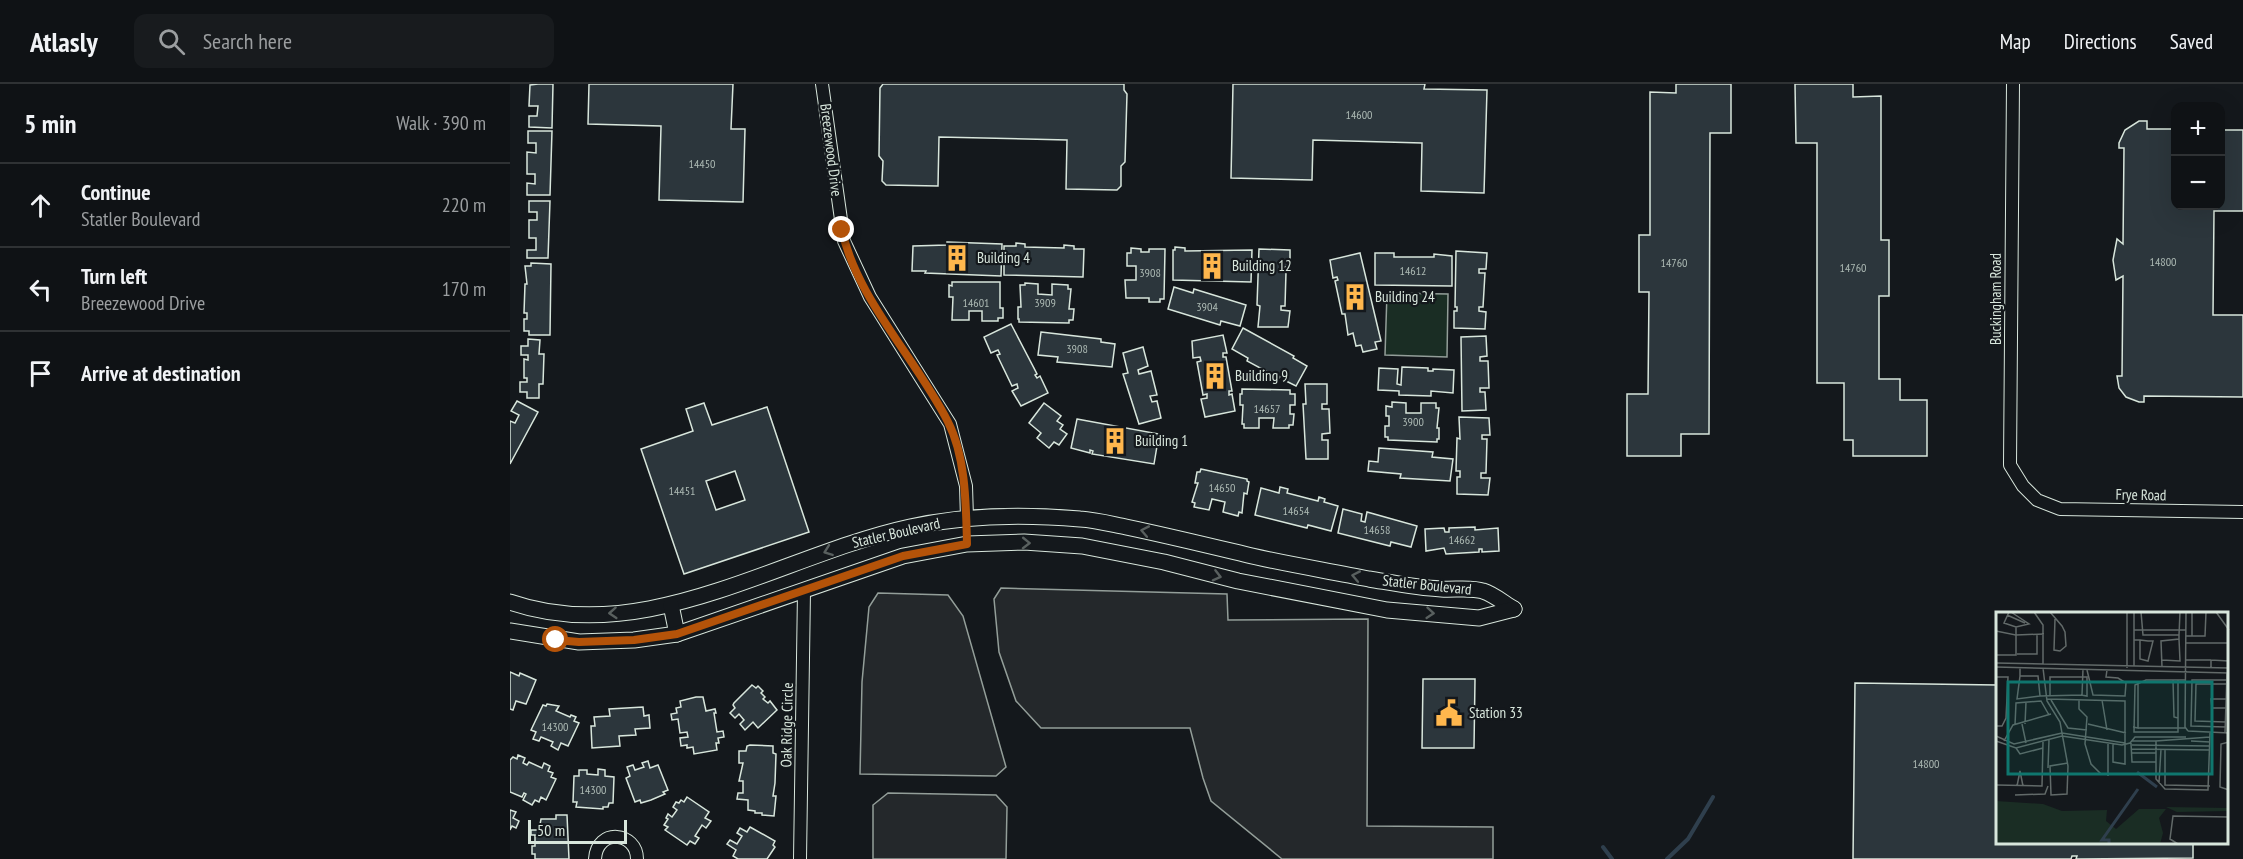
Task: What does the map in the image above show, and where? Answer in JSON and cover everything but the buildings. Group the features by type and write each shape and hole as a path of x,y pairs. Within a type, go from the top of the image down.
{"street":[{"name":"Breezewood Drive","path":"822,84 844,241 870,297 950,424 966,486 967,544"},
{"name":"Buckingham Road","path":"2013,84 2010,465 2023,486 2040,501"},
{"name":"Frye Road","path":"2040,501 2060,509 2243,512"},
{"name":"Statler Boulevard","path":"510,602 547,611 611,614 670,605 730,587 851,543 910,527 967,518 1082,519 1275,561 1390,583 1439,589 1482,590 1514,609 1479,618 1387,610 1238,581 1164,562 1082,546 1024,542 967,544 903,556 677,634 634,640 579,642 510,632"},
{"path":"1164,562 1168,536"},
{"name":"Oak Ridge Circle","path":"800,859 804,591"},
{"path":"670,605 677,634"},
{"path":"595,859 595,849 603,839 609,837 627,839 633,845 637,859"}],"green space":[{"path":"1387,293 1448,294 1447,357 1385,355"}],"shaded area":[{"path":"1001,588 1227,594 1228,620 1368,619 1367,826 1493,827 1493,859 1282,859 1211,801 1190,728 1041,728 1016,701 999,652 994,599"},
{"path":"878,593 948,595 963,616 1006,767 996,776 860,774 862,682 869,607"},
{"path":"888,793 996,795 1007,807 1006,859 873,859 873,805"}],"waterway":[{"path":"1667,859 1688,839 1713,797"},
{"path":"1603,847 1612,859"}],"place":[{"name":"Building 4","path":"957,258"},
{"name":"Building 12","path":"1212,266"},
{"name":"Building 24","path":"1355,297"},
{"name":"Building 9","path":"1215,376"},
{"name":"Building 1","path":"1115,441"},
{"name":"Station 33","path":"1449,713"}],"route":[{"path":"556,640 579,642 634,640 677,634 903,556 967,544 966,486 950,424 870,297 852,262 842,230"}]}
